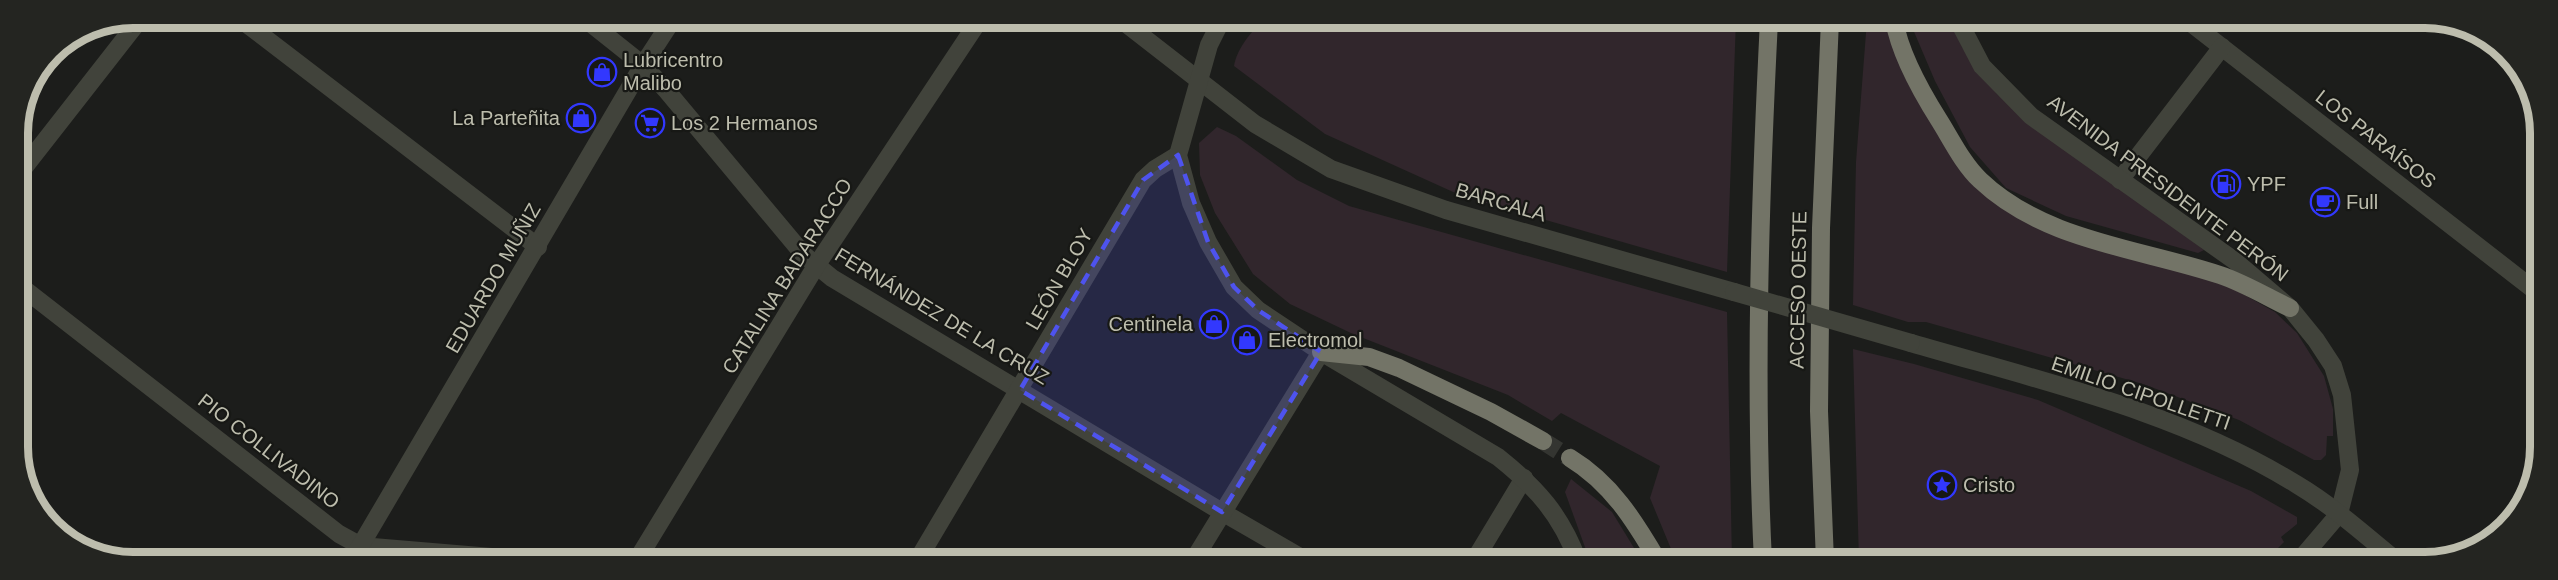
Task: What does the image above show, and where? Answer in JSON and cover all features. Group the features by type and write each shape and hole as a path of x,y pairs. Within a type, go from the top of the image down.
{"highway":[{"name":"ACCESO OESTE","path":"1763,551 1759,477 1760,235 1769,28"},
{"name":"ACCESO OESTE","path":"1825,551 1819,411 1821,251 1830,28"},
{"path":"1897,28 1918,84 1938,119 1979,179 2010,204 2040,221 2072,233 2222,275 2290,308"},
{"path":"1321,352 1369,357 1399,368 1491,412 1543,441"},
{"path":"1570,458 1592,471 1615,495 1634,519 1652,551"}],"street":[{"path":"29,160 133,28"},
{"path":"252,28 538,247"},
{"name":"FERNÁNDEZ DE LA CRUZ","path":"597,28 643,65 804,255 816,266 832,278 1291,551"},
{"name":"EDUARDO MUÑIZ","path":"358,552 667,28"},
{"name":"CATALINA BADARACCO","path":"643,552 816,266 974,28"},
{"name":"BARCALA","path":"1132,28 1256,124 1311,158 1350,177 1446,210 1911,343"},
{"path":"1218,28 1209,45 1178,155 1191,203 1208,242 1234,287 1258,310 1321,352 1498,457 1524,478 1552,508 1575,551"},
{"name":"AVENIDA PRESIDENTE PERÓN","path":"1962,28 1982,66 2031,116 2235,261 2290,308 2316,340 2332,366 2342,395 2350,470 2339,514 2307,551"},
{"name":"LOS PARAÍSOS","path":"2197,28 2530,287"},
{"path":"2120,180 2222,47"},
{"name":"LEÓN BLOY","path":"923,552 1143,180 1155,169 1178,155"},
{"name":"PIO COLLIVADINO","path":"28,292 339,534 356,552"},
{"name":"EMILIO CIPOLLETTI","path":"1911,343 2077,391 2193,431 2275,471 2315,496 2385,551"},
{"path":"1199,552 1321,352"},
{"path":"1480,551 1524,478"}],"highlighted area":[{"path":"1178,155 1208,242 1234,287 1258,310 1321,352 1222,512 1020,390 1143,180"}],"shaded area":[{"path":"1256,28 1736,28 1727,272 1462,196 1325,134 1234,66 1238,53"},
{"path":"1866,28 1895,28 1936,126 2027,220 2225,284 2275,312 2297,333 2324,376 2333,409 2333,436 2327,436 2326,455 2321,460 2314,460 2239,420 2143,384 1926,322 1908,322 1853,305 1856,162"},
{"path":"1912,28 1954,28 1962,47 1997,94 2204,250 2198,253 2066,216 2006,188 1970,147 1935,81"},
{"path":"1217,127 1236,136 1297,180 1349,206 1727,312 1732,551 1672,551 1650,498 1660,466 1561,413 1552,421 1508,395 1353,334 1290,304 1253,274 1215,213 1200,175 1199,143"},
{"path":"1853,349 2038,400 2251,491 2297,517 2297,524 2281,537 2284,542 2275,551 1859,551"},
{"path":"1571,479 1612,512 1636,551 1587,551 1565,492"}],"tunnel":[{"path":"1543,441 1570,458"}],"place":[{"name":"Lubricentro Malibo","path":"602,72"},
{"name":"La Parteñita","path":"581,118"},
{"name":"Los 2 Hermanos","path":"650,123"},
{"name":"YPF","path":"2226,184"},
{"name":"Full","path":"2325,202"},
{"name":"Centinela","path":"1214,324"},
{"name":"Electromol","path":"1247,340"},
{"name":"Cristo","path":"1942,485"}]}
